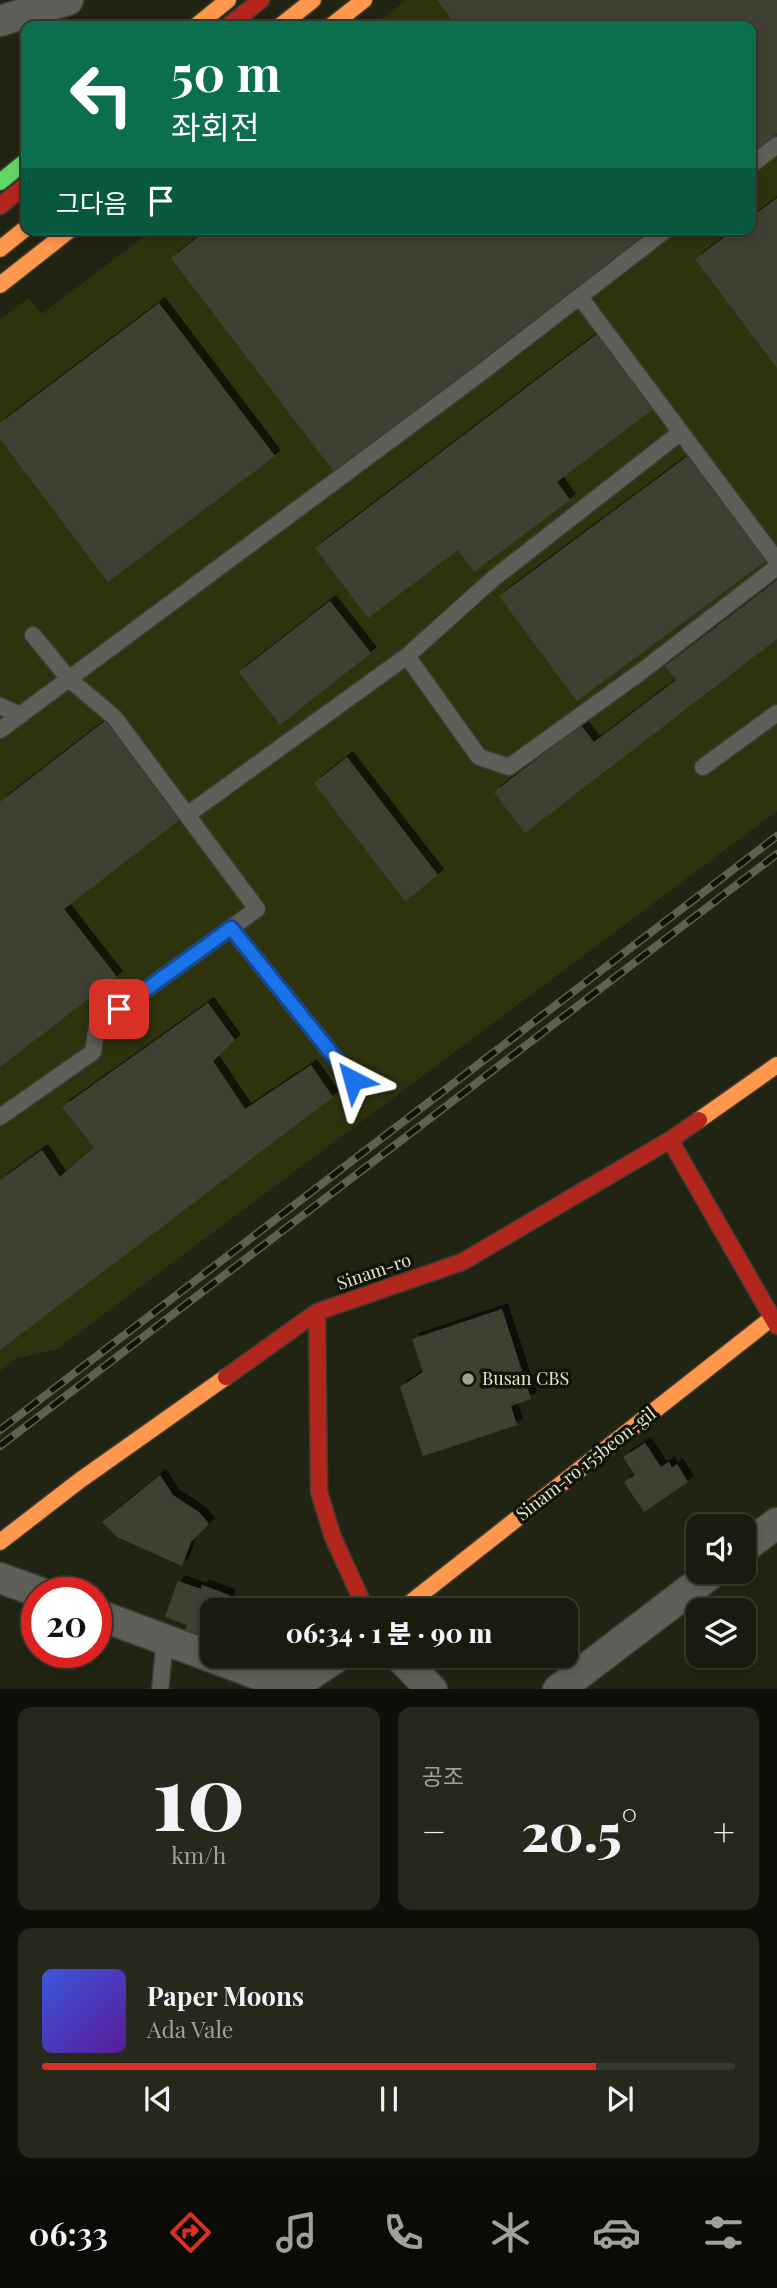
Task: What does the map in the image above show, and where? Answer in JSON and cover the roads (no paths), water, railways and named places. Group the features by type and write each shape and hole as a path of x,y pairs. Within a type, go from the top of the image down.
{"main road":[{"path":"202,21 229,0"},
{"path":"234,21 261,0"},
{"path":"286,21 313,0"},
{"path":"337,21 364,0"},
{"path":"0,182 21,165"},
{"path":"0,206 21,189"},
{"path":"0,248 21,232"},
{"path":"0,285 63,235"},
{"name":"Sinam-ro","path":"0,1542 79,1481 317,1312 462,1262 670,1140 777,1065"},
{"path":"670,1140 775,1322"},
{"path":"317,1312 319,1492 333,1537 361,1598"},
{"name":"Sinam-ro 155beon-gil","path":"417,1598 775,1322"}],"street":[{"path":"0,21 68,0"},
{"path":"756,1539 777,1523"},
{"path":"0,1578 21,1586"},
{"path":"558,1689 697,1584"},
{"path":"112,1620 200,1653"},
{"path":"241,1668 292,1687 320,1668"},
{"path":"412,1668 432,1689"}],"lane":[{"path":"756,161 777,145"},
{"path":"0,730 659,235"},
{"path":"580,297 777,561"},
{"path":"187,815 407,656 494,578 676,436 678,431"},
{"path":"407,656 479,757 509,767 642,671 777,567"},
{"path":"0,1117 93,1052 97,1025 257,909 114,717 69,678 33,635"},
{"path":"0,706 21,715"},
{"path":"704,767 777,713"},
{"path":"231,928 353,1080"},
{"path":"160,1689 165,1640"}],"railway":[{"path":"0,1430 777,836"},
{"path":"0,1446 777,854"}],"place":[{"name":"Busan CBS","path":"468,1379"}]}
